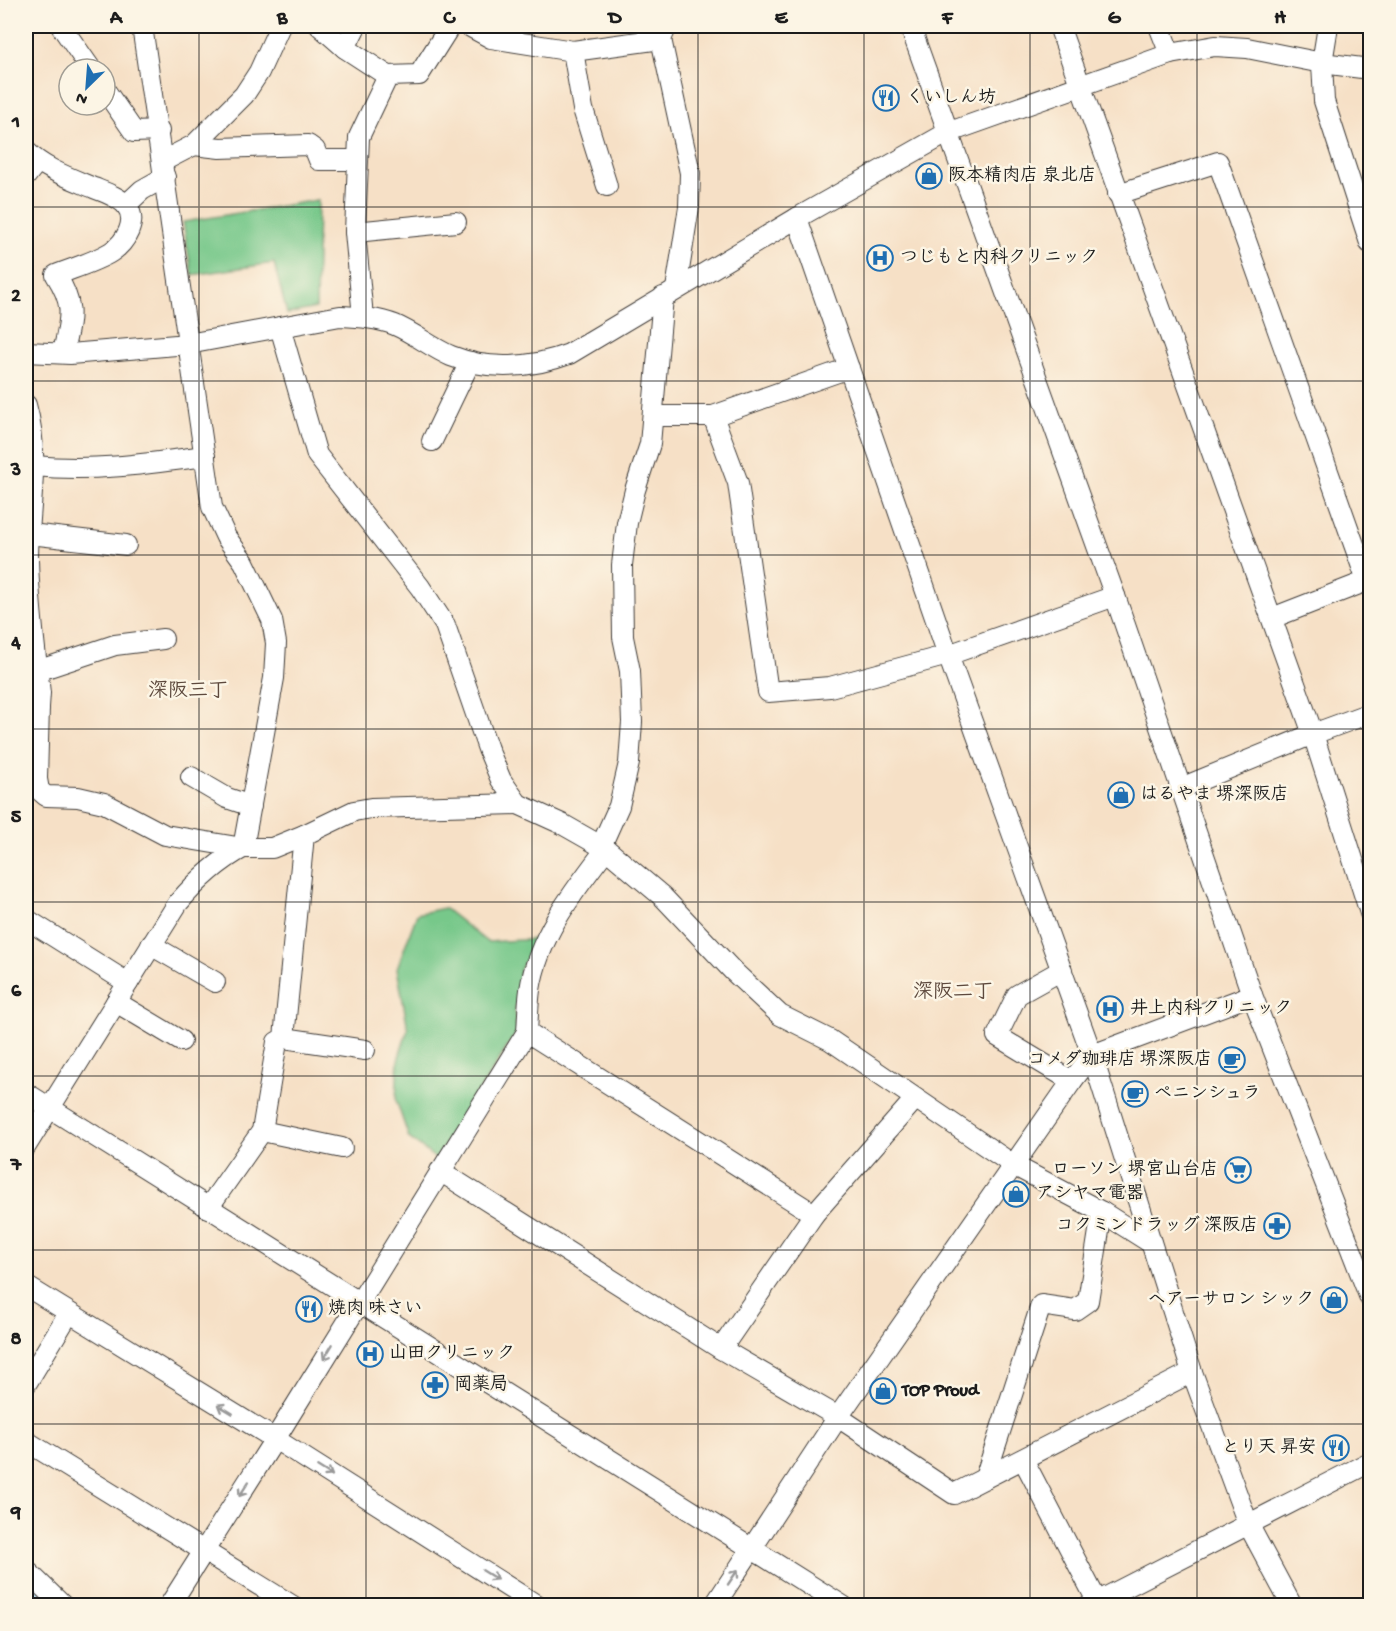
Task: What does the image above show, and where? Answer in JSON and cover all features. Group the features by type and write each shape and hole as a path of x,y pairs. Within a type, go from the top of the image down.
{"street":[{"path":"61,26 83,57"},
{"path":"142,26 212,507 226,537 244,562 272,620 276,644 274,678 243,848"},
{"path":"126,205 164,169 194,145 244,95 259,72 280,26"},
{"path":"320,26 345,48 388,76 419,75 450,26"},
{"path":"345,48 356,26"},
{"path":"169,1605 275,1439 527,1032 530,990 536,966 550,931 604,847 619,806 629,763 632,722 630,681 623,637 622,564 627,523 650,444 670,293 689,207 690,173 664,32 573,51 491,38 469,26"},
{"path":"910,26 1115,596 1252,995 1371,1298"},
{"path":"1059,26 1272,618 1371,913"},
{"path":"1159,26 1170,54"},
{"path":"1328,26 1322,63 1324,101 1371,243"},
{"path":"26,352 63,353 188,344 340,316 363,317 394,324 451,356 482,365 523,365 549,361 569,354 797,218 947,133 1170,54 1215,46 1247,48 1322,63 1371,69"},
{"path":"573,51 583,109 607,186"},
{"path":"363,317 355,232 359,137 388,76"},
{"path":"117,107 134,132 159,131"},
{"path":"194,145 220,148 308,145 315,150 319,160 358,159"},
{"path":"1118,194 1218,162 1367,580 1272,618"},
{"path":"29,163 109,194 126,205 131,218 130,231 110,252 56,275 66,291 71,308 63,353"},
{"path":"797,218 948,655 1092,1055 1192,1372 1248,1524 1292,1605"},
{"path":"355,232 456,222"},
{"path":"280,327 317,455 412,578 445,625 488,749 501,780 518,804"},
{"path":"432,441 470,362"},
{"path":"654,416 713,416 849,368"},
{"path":"26,405 30,420 34,466 29,591 37,670 32,711 37,779 39,790 46,796 78,797 104,803 165,835 243,848 272,848 354,811 371,808 518,804 604,847 663,897 733,971 780,1015 830,1040 1015,1166 1102,1212 1151,1243"},
{"path":"713,416 738,483 768,692 830,687 948,655 1115,596"},
{"path":"34,466 69,470 130,466 205,456"},
{"path":"30,534 126,545"},
{"path":"37,670 115,645 163,639"},
{"path":"1181,788 1312,734 1371,713"},
{"path":"191,777 227,798 250,806"},
{"path":"284,1038 304,835"},
{"path":"26,1146 178,903 225,857 243,848"},
{"path":"26,919 128,983"},
{"path":"152,945 215,982"},
{"path":"1062,970 1017,995 997,1036 1072,1081"},
{"path":"714,1605 838,1417 1092,1055 1252,995"},
{"path":"116,1002 181,1041"},
{"path":"527,1032 814,1214"},
{"path":"208,1208 262,1131 277,1042 284,1038 365,1050"},
{"path":"26,1093 843,1605"},
{"path":"721,1349 814,1214 915,1099"},
{"path":"262,1131 342,1148"},
{"path":"440,1172 721,1349 838,1417 954,1494 1192,1372"},
{"path":"985,1478 1041,1305 1076,1310 1088,1301 1102,1212"},
{"path":"26,1286 275,1439 538,1605"},
{"path":"28,1375 69,1313"},
{"path":"26,1441 293,1605"},
{"path":"1023,1459 1093,1603 1371,1462"},
{"path":"26,1570 63,1605"}],"green space":[{"path":"318,200 316,308 287,314 274,263 192,275 183,222"},
{"path":"444,908 487,942 538,939 520,970 515,1012 517,1032 436,1159 409,1138 396,1100 398,1060 408,1029 397,968 417,914"}],"waterway":[{"path":"26,1597 35,1606"}],"place":[{"name":"くいしん坊","path":"886,98"},
{"name":"阪本精肉店 泉北店","path":"929,176"},
{"name":"つじもと内科クリニック","path":"880,258"},
{"name":"はるやま 堺深阪店","path":"1121,795"},
{"name":"井上内科クリニック","path":"1110,1009"},
{"name":"コメダ珈琲店 堺深阪店","path":"1232,1060"},
{"name":"ペニンシュラ","path":"1135,1094"},
{"name":"ローソン 堺宮山台店","path":"1238,1170"},
{"name":"アシヤマ電器","path":"1016,1194"},
{"name":"コクミンドラッグ 深阪店","path":"1277,1226"},
{"name":"ヘアーサロン シック","path":"1334,1300"},
{"name":"焼肉 味さい","path":"309,1309"},
{"name":"山田クリニック","path":"370,1354"},
{"name":"岡薬局","path":"435,1385"},
{"name":"TOP Proud","path":"883,1391"},
{"name":"とり天 昇安","path":"1336,1448"}],"district":[{"name":"深阪三丁","path":"188,692"},
{"name":"深阪二丁","path":"953,993"}]}
